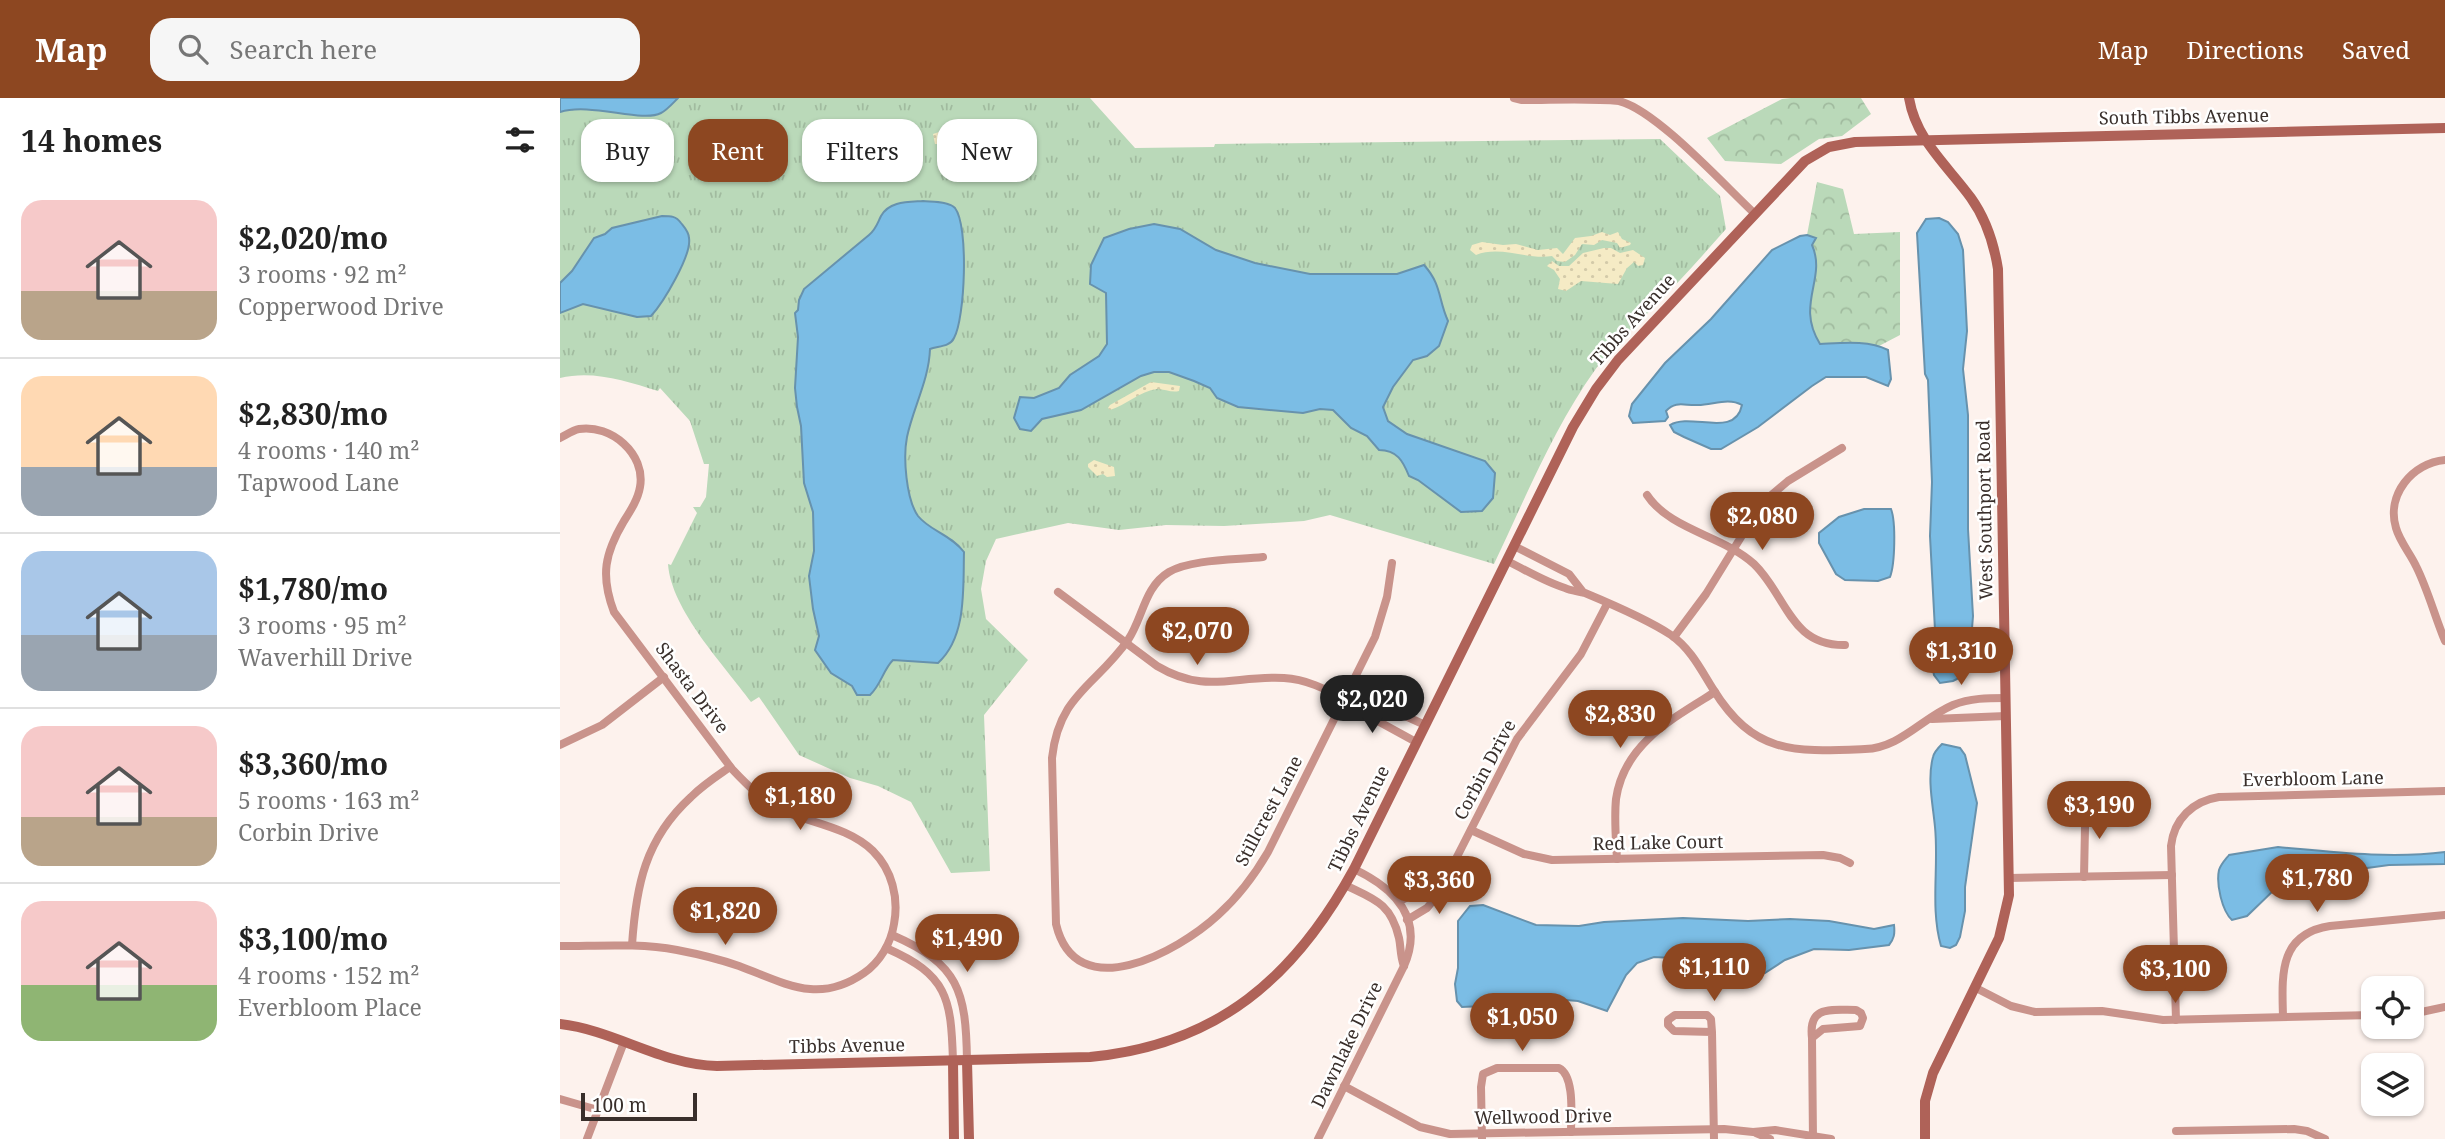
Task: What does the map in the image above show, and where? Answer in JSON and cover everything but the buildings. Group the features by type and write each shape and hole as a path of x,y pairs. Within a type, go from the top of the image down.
{"street":[{"path":"1514,98 1605,99 1637,108 1657,122 1754,213"},
{"name":"West Southport Road","path":"1909,98 1916,124 1924,140 1974,202 1991,237 1998,269 2009,878 2004,923 1976,988 1933,1073 1925,1101 1925,1139"},
{"name":"South Tibbs Avenue","path":"1924,140 2445,128"},
{"name":"Tibbs Avenue","path":"560,1024 583,1028 682,1062 709,1066 1105,1056 1157,1044 1200,1027 1246,1000 1287,966 1334,905 1573,427 1618,360 1805,161 1826,149 1855,142 1924,140"},
{"name":"Shasta Drive","path":"560,438 578,429 592,429 607,433 622,442 634,455 641,485 635,504 611,543 605,577 614,612 730,767 754,792 787,812 845,832 874,852 885,867 895,891 897,910 886,948 870,969 852,981 831,989 810,991 788,986 737,965 673,949 632,945 560,946"},
{"path":"1674,637 1706,594 1756,511 1771,494 1842,448"},
{"path":"2445,460 2419,468 2408,476 2398,491 2395,508 2395,526 2417,566 2445,641"},
{"path":"1647,495 1663,513 1733,548 1765,575 1804,632 1823,643 1845,645"},
{"path":"1514,546 1569,575 1583,592"},
{"path":"1125,642 1151,590 1168,572 1190,565 1263,557"},
{"path":"1507,561 1564,588 1583,592 1674,637 1694,658 1730,714 1748,731 1769,743 1797,750 1876,748 1896,741 1949,707 1964,701 2006,698"},
{"name":"Stillcrest Lane","path":"1125,642 1071,701 1058,727 1053,749 1056,924 1061,940 1073,956 1083,963 1102,969 1134,964 1180,943 1220,914 1249,882 1262,862 1380,625 1392,563"},
{"path":"1058,592 1157,666 1189,680 1213,683 1290,678 1314,684 1425,725"},
{"name":"Corbin Drive","path":"1406,917 1429,906 1443,885 1517,739 1581,654 1607,604"},
{"path":"560,745 602,725 664,677"},
{"path":"1617,859 1616,798 1620,780 1629,761 1659,727 1715,692"},
{"path":"1345,697 1416,742"},
{"path":"1932,719 2006,716"},
{"path":"632,945 636,898 652,847 677,811 692,795 730,767"},
{"name":"Everbloom Lane","path":"2172,874 2172,838 2176,828 2185,813 2201,802 2219,797 2445,791"},
{"path":"2084,877 2085,827 2092,802"},
{"name":"Red Lake Court","path":"1471,830 1519,852 1537,858 1557,860 1823,855 1850,863"},
{"name":"Dawnlake Drive","path":"1318,1139 1404,966 1410,944 1406,917 1399,901 1380,881 1354,869"},
{"path":"2009,878 2172,874 2176,1020"},
{"path":"1345,885 1380,902 1393,919 1404,966"},
{"path":"1399,901 1443,885"},
{"path":"2283,1017 2284,963 2295,944 2306,934 2330,926 2445,915"},
{"path":"1393,919 1406,917"},
{"path":"892,934 926,951 939,962 956,984 966,1015 969,1139"},
{"path":"886,948 920,965 941,988 950,1012 954,1139"},
{"path":"1976,988 2011,1006 2031,1011 2109,1012 2153,1020 2361,1015"},
{"path":"2424,1011 2445,1007"},
{"path":"1812,1038 1824,1029 1857,1027 1863,1022 1861,1014 1854,1010 1827,1011 1819,1013 1811,1024 1813,1138"},
{"path":"1712,1032 1674,1031 1668,1025 1668,1020 1675,1015 1707,1015 1712,1021 1714,1139"},
{"path":"587,1139 624,1042"},
{"path":"1482,1136 1483,1074 1497,1068 1559,1068 1564,1071 1569,1080 1572,1132"},
{"name":"Wellwood Drive","path":"1344,1086 1427,1129 1450,1134 1482,1136 1714,1129 1753,1132 1775,1130 1831,1139"},
{"path":"560,1099 598,1110"},
{"path":"2176,1131 2218,1135 2297,1129 2325,1139"},
{"name":"Wellwood Drive","path":"1753,1132 1770,1139"}],"green space":[{"path":"560,98 1090,98 1135,148 1214,147 1215,144 1660,139 1720,196 1726,229 1595,370 1553,440 1494,564 1330,515 1304,521 1224,526 1166,525 1119,530 1068,523 996,539 986,561 981,589 986,619 1028,660 984,715 990,871 951,873 911,802 799,755 759,697 751,702 688,618 671,582 668,564 671,565 697,513 693,507 700,507 706,497 709,464 704,464 690,421 660,388 658,391 597,376 560,378"},
{"path":"1861,98 1871,114 1842,136 1819,139 1781,164 1725,161 1707,138 1782,99"},
{"path":"1817,182 1843,189 1854,234 1900,232 1900,335 1879,346 1820,344 1812,328 1809,313 1815,264 1811,245 1816,238 1807,235"}],"sand":[{"path":"937,133 937,144 935,144 933,134"},
{"path":"1602,232 1610,235 1618,232 1622,239 1631,243 1620,248 1617,243 1602,240 1594,245 1582,244 1575,255 1565,262 1557,261 1552,256 1504,252 1476,255 1470,250 1472,245 1482,242 1516,244 1538,250 1557,248 1563,254 1575,238"},
{"path":"1604,248 1620,253 1633,250 1645,258 1643,265 1638,266 1634,262 1627,268 1618,284 1581,281 1566,291 1558,289 1560,279 1554,270 1547,266 1552,261 1559,266 1569,266 1583,253"},
{"path":"1151,382 1180,386 1179,391 1151,390 1116,408 1108,408 1110,405"},
{"path":"1094,460 1114,467 1115,476 1097,476 1088,467"}],"water":[{"path":"560,98 678,98 661,113 641,116 586,109 560,112"},
{"path":"899,203 944,203 955,208 964,252 963,293 954,338 947,345 930,349 927,372 907,437 906,478 918,516 964,552 962,611 954,640 938,663 893,660 870,695 857,695 852,686 831,673 815,650 819,636 809,576 814,551 813,512 804,483 801,426 795,388 798,337 795,313 804,289 871,233 884,211"},
{"path":"662,216 673,217 679,221 688,234 689,246 676,278 651,316 637,317 583,304 560,313 560,283 572,271 594,238 612,228"},
{"path":"1939,218 1948,222 1958,234 1963,250 1967,331 1963,369 1968,415 1968,529 1973,616 1969,666 1965,675 1940,683 1934,675 1932,665 1935,630 1930,536 1932,482 1928,380 1925,374 1917,233 1926,219"},
{"path":"1154,224 1180,229 1216,250 1255,263 1310,274 1397,274 1424,265 1437,286 1448,321 1439,346 1427,356 1413,360 1393,387 1383,407 1388,421 1407,434 1485,461 1495,473 1493,498 1482,511 1461,512 1409,476 1398,457 1379,450 1367,436 1351,428 1333,410 1320,409 1303,413 1238,407 1217,398 1210,388 1169,372 1154,372 1141,376 1081,410 1042,419 1031,431 1020,429 1014,418 1020,397 1034,398 1059,388 1070,375 1099,356 1107,344 1106,293 1090,284 1091,265 1104,238"},
{"path":"1807,235 1816,238 1812,245 1816,269 1810,316 1820,344 1863,343 1888,350 1891,379 1888,386 1866,377 1826,377 1758,427 1721,449 1711,449 1684,437 1674,432 1670,425 1689,421 1731,421 1738,415 1742,405 1726,401 1704,405 1677,405 1666,411 1668,417 1665,421 1633,423 1629,416 1632,404 1665,363 1711,319 1772,250"},
{"path":"1864,509 1891,509 1894,533 1892,571 1890,577 1878,581 1845,580 1836,574 1819,543 1819,533 1839,517"},
{"path":"1942,744 1960,748 1965,755 1977,803 1965,887 1965,911 1960,937 1956,945 1950,948 1941,946 1936,917 1936,842 1930,783 1934,755"},
{"path":"2278,847 2382,855 2445,852 2445,864 2389,865 2301,877 2278,886 2247,916 2232,920 2225,910 2219,890 2218,876 2222,864 2229,855"},
{"path":"1483,905 1536,925 1579,926 1683,918 1748,921 1790,919 1829,921 1874,929 1894,925 1894,934 1889,945 1849,950 1814,949 1785,960 1765,973 1744,970 1727,961 1654,957 1637,963 1626,975 1607,1011 1578,1001 1554,999 1526,1004 1462,1007 1457,1001 1455,984 1458,968 1458,921 1470,906"}]}
